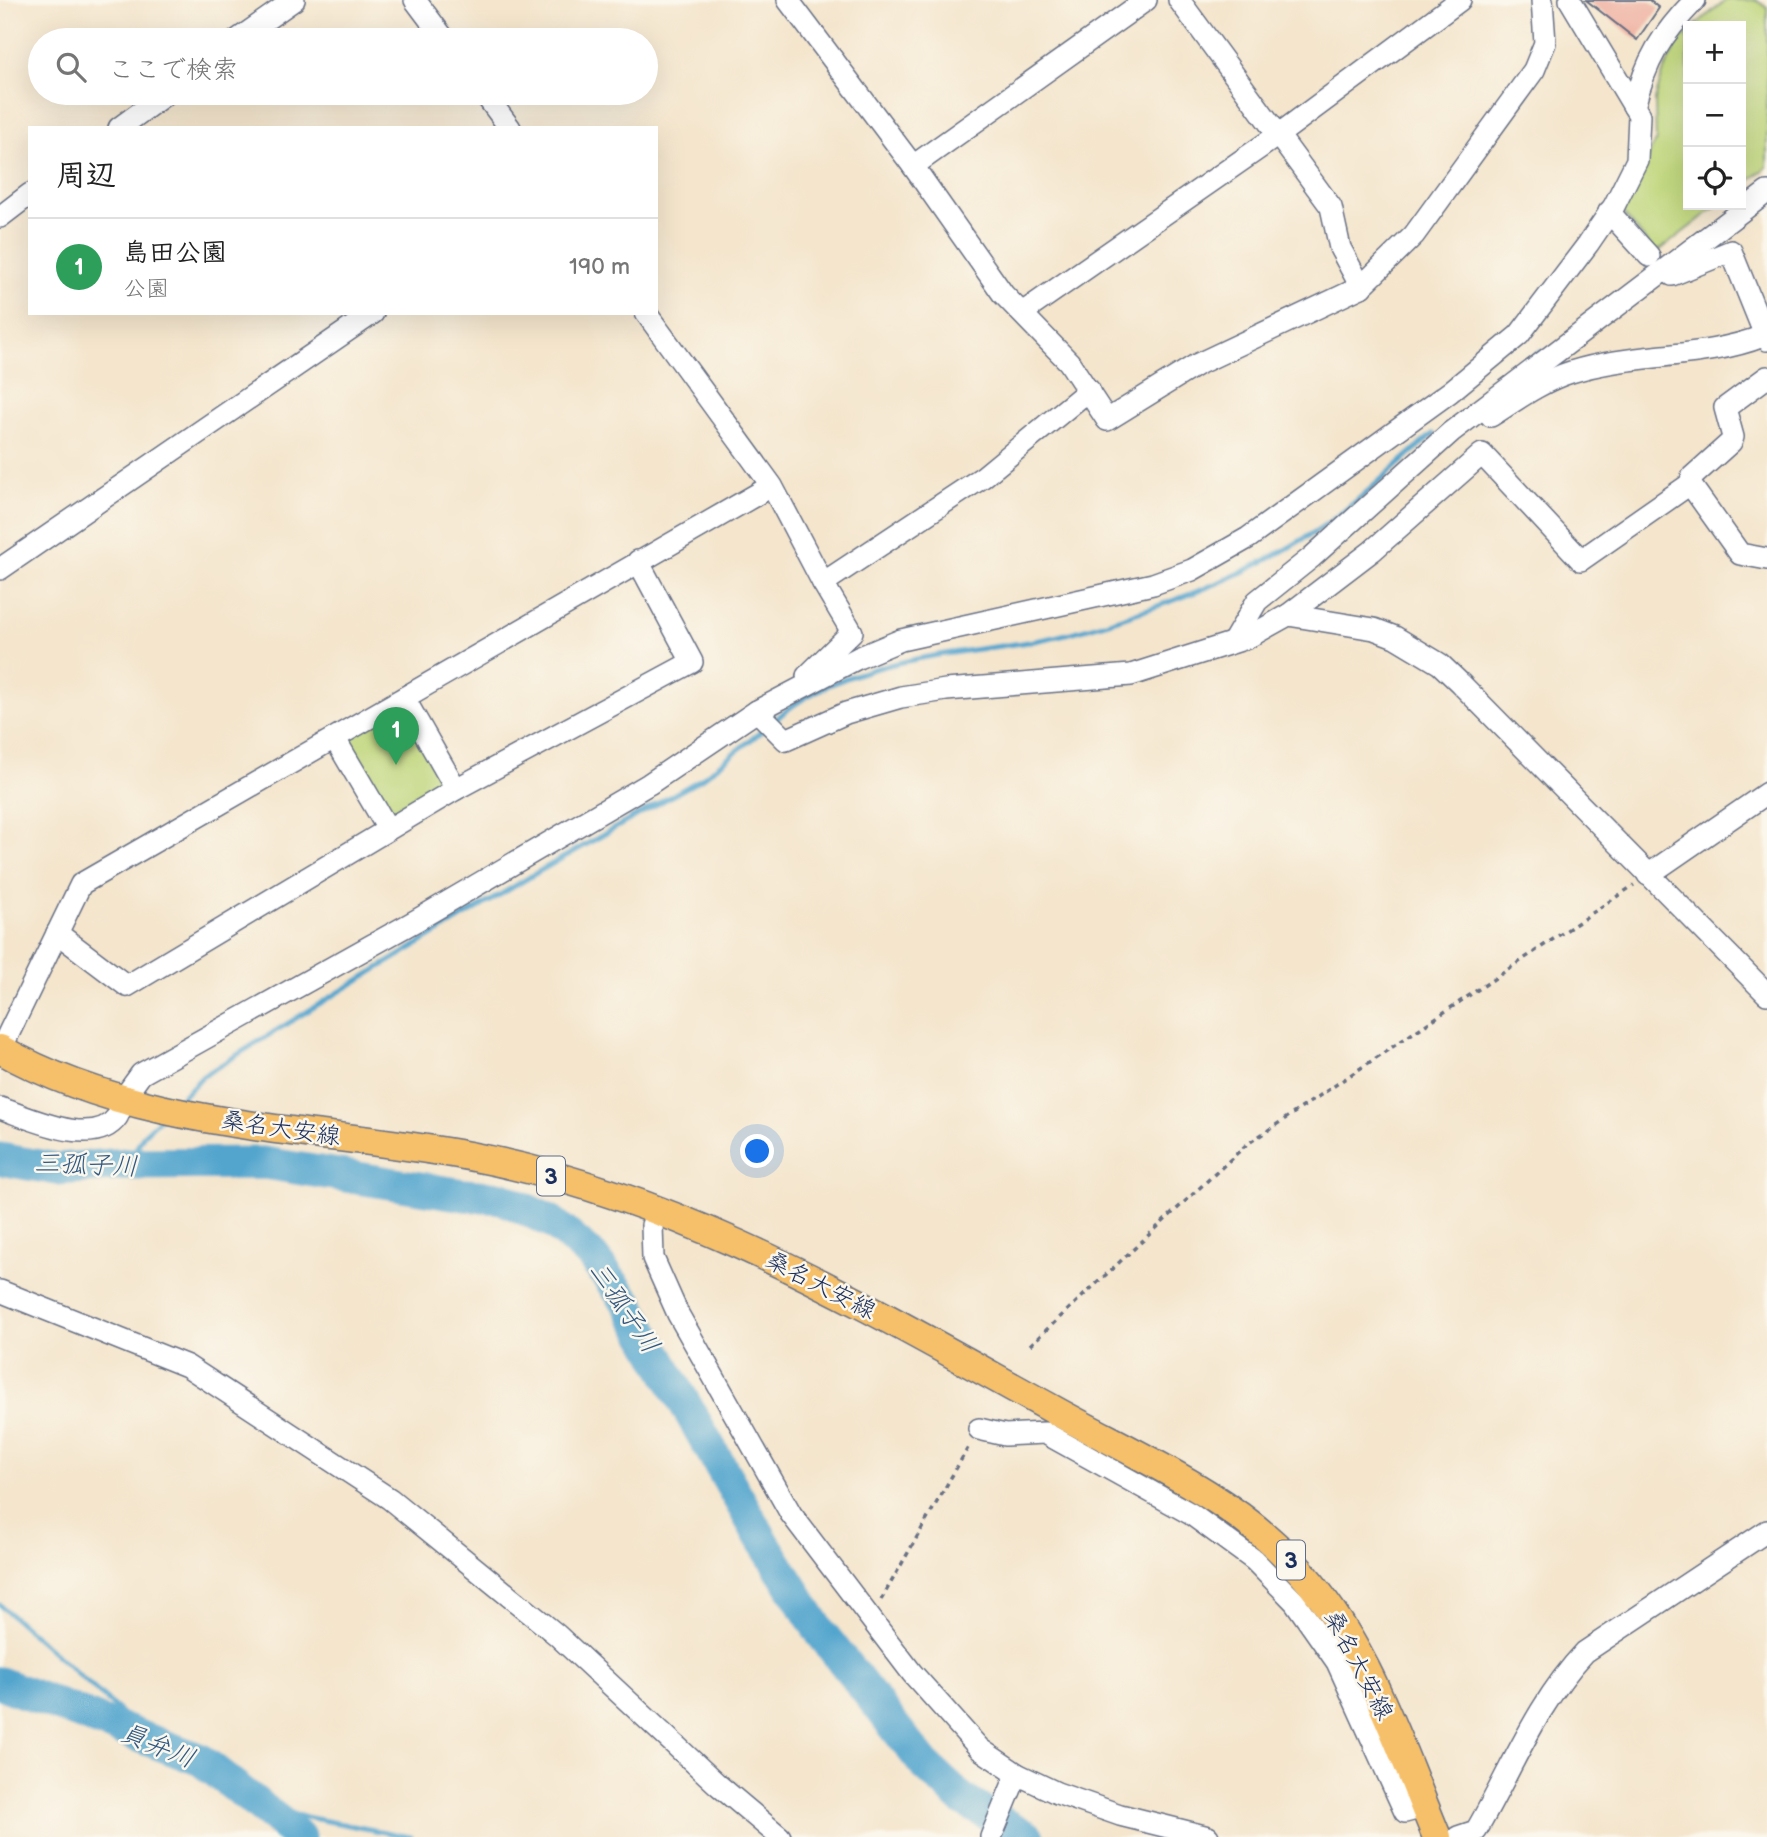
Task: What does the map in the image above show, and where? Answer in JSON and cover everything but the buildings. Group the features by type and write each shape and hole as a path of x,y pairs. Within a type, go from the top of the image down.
{"main road":[{"name":"桑名大安線","path":"0,1049 39,1071 131,1102 214,1118 472,1156 575,1182 659,1210 733,1241 878,1313 1198,1489 1257,1529 1293,1563 1334,1612 1371,1676 1437,1837"}],"street":[{"path":"254,28 294,0"},
{"path":"415,0 436,28"},
{"path":"788,0 913,166 1003,294 1069,362 1107,420 1196,365 1361,288 1414,235 1534,70 1545,43 1542,0"},
{"path":"913,166 1146,0"},
{"path":"1180,0 1331,207 1340,248 1361,288"},
{"path":"1022,313 1278,135 1460,0"},
{"path":"789,693 901,640 1153,584 1192,570 1248,538 1450,391 1519,335 1615,217 1637,160 1639,115 1570,0"},
{"path":"1634,107 1642,76 1656,46 1695,0"},
{"path":"121,126 150,105"},
{"path":"493,105 509,126"},
{"path":"1233,642 1256,601 1312,557 1401,475 1475,413 1767,192"},
{"path":"0,217 28,196"},
{"path":"1615,217 1649,256"},
{"path":"1401,475 1506,407 1571,372 1620,360 1740,345 1765,338 1731,251 1647,283"},
{"path":"0,569 370,315"},
{"path":"0,1108 85,1132 104,1128 131,1102 141,1074 417,920 649,784 789,693 852,632 772,486 647,315"},
{"path":"760,714 786,740 846,713 901,697 946,690 1131,675 1233,642 1288,615 1372,551 1482,454 1581,560 1690,484 1692,477 1731,442 1733,437 1725,408 1767,377"},
{"path":"823,583 983,477 1089,390"},
{"path":"1690,484 1740,554 1767,559"},
{"path":"0,1049 80,884 766,489"},
{"path":"57,933 127,986 456,789 692,662 638,561"},
{"path":"1288,615 1374,629 1395,637 1440,664 1767,994"},
{"path":"404,698 456,789"},
{"path":"335,739 388,829"},
{"path":"1648,875 1767,793"},
{"path":"659,1210 653,1225 653,1258 678,1314 791,1514 904,1664 980,1749 1015,1779 1120,1815 1208,1837"},
{"path":"0,1292 187,1366 390,1499 557,1635 717,1784 780,1837"},
{"path":"979,1429 1005,1435 1045,1433 1191,1514 1254,1560 1295,1602 1337,1662 1405,1812 1424,1807"},
{"path":"1458,1837 1476,1831 1548,1699 1564,1674 1585,1652 1767,1531"},
{"path":"991,1837 1015,1779"}],"path":[{"path":"1030,1345 1246,1145 1648,875"},
{"path":"869,1620 979,1429"}],"green space":[{"path":"1726,0 1756,0 1767,8 1767,167 1746,183 1746,21 1700,21"},
{"path":"1683,38 1683,210 1712,210 1656,253 1621,211 1656,140 1655,100 1664,70"},
{"path":"402,704 450,789 391,823 341,740"}],"waterway":[{"path":"1474,402 1541,351"},
{"path":"774,721 801,700 831,684 863,672 932,656 1034,641 1073,632 1160,605 1230,577 1276,555 1333,519 1433,434"},
{"path":"177,1102 203,1076 311,1009 538,872 701,779 767,727"},
{"path":"128,1164 144,1134 160,1119"},
{"name":"三孤子川","path":"0,1159 57,1169 128,1164 264,1163 464,1195 502,1198 552,1222 591,1255 628,1303 761,1538 821,1633 924,1764 963,1800 1028,1837"},
{"path":"0,1605 153,1741"},
{"name":"員弁川","path":"0,1683 201,1760 299,1837"},
{"path":"264,1809 411,1837"}],"place":[{"name":"島田公園","path":"396,765"}]}
